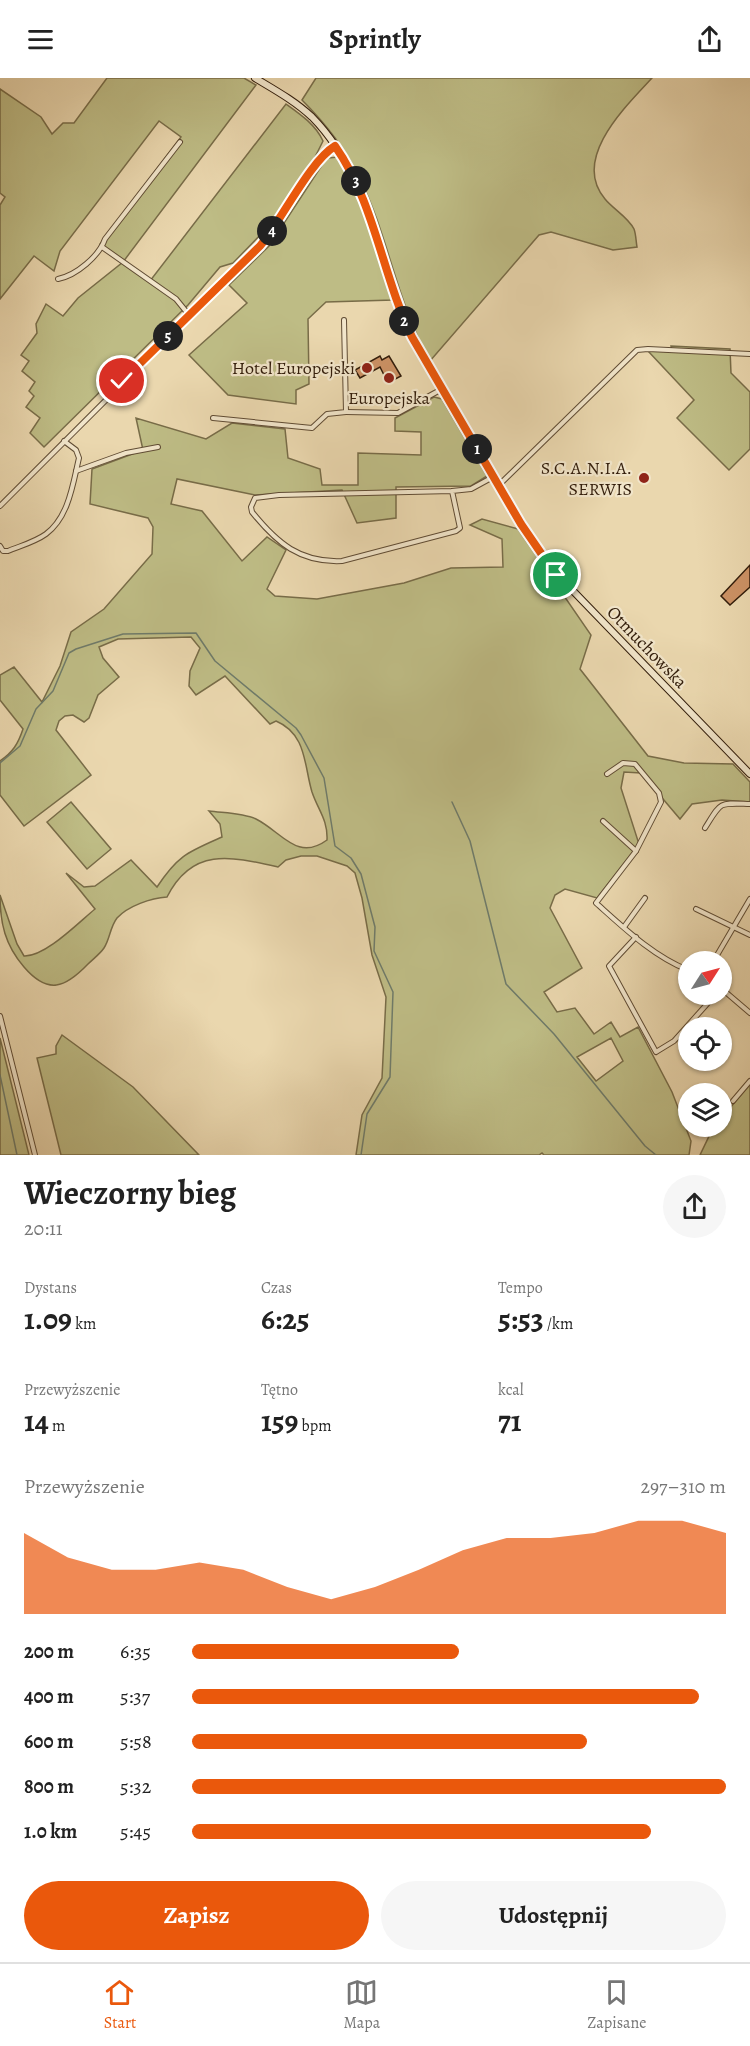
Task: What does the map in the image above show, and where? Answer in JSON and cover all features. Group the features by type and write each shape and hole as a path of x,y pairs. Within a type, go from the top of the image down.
{"main road":[{"name":"Otmuchowska","path":"255,78 288,98 316,123 335,146 364,199 407,328 536,548 556,575 750,774"}],"street":[{"path":"58,279 77,272 102,247 105,238 180,142"},
{"path":"0,506 260,246 319,161 335,146"},
{"path":"102,247 176,299 189,315"},
{"path":"344,320 346,412"},
{"path":"498,486 637,350 750,354"},
{"path":"213,418 312,428 327,414 398,413 442,389"},
{"path":"0,546 3,551 8,551 48,532 65,509 76,471 78,453 64,441"},
{"path":"76,471 126,453 158,447"},
{"path":"452,490 460,528 456,531 342,561 313,559 279,543 252,512 251,507 255,498 279,495 471,489 493,477"},
{"path":"607,774 623,763 635,764 659,793 661,802 660,809 636,851 596,903 636,937 678,965"},
{"path":"705,828 723,803 750,804"},
{"path":"603,821 636,851"},
{"path":"624,927 645,898"},
{"path":"720,951 750,899"},
{"path":"696,909 750,935"},
{"path":"636,937 609,966 656,1052 674,1041 706,1005"},
{"path":"732,998 750,1013"},
{"path":"0,1016 35,1155"},
{"path":"733,1101 750,1081"}],"shaded area":[{"path":"107,78 244,78 256,85 123,262 100,244 181,137 159,121 60,251 54,271 34,256 0,299 0,205 5,197 0,193 0,89 41,117 52,134 63,123 74,123"},
{"path":"316,78 652,78 616,118 598,151 594,167 596,184 605,199 635,231 637,247 613,250 551,232 539,235 430,361 409,315 378,223 359,177 334,136 302,100"},
{"path":"286,104 307,120 320,135 323,141 314,159 270,225 233,263 220,267 188,305 44,447 30,433 40,418 26,407 34,396 29,391 35,382 22,371 29,361 21,355 37,333 36,324 46,304 63,316 78,298 123,262 150,281"},
{"path":"338,157 360,196 393,300 326,302 308,319 309,384 296,390 296,404 228,395 189,355 247,303 229,285 269,246 324,162 328,158"},
{"path":"671,346 730,349 731,373 750,392 750,449 729,470 677,418 694,400 648,351 672,351"},
{"path":"434,397 442,399 487,476 471,486 396,487 396,518 357,523 342,490 255,495 177,479 171,504 202,511 242,561 267,537 286,550 267,589 275,596 317,599 404,583 451,568 503,567 502,539 470,525 482,519 518,529 591,635 580,669 648,756 684,763 733,764 750,782 750,802 722,800 692,804 680,819 641,773 624,772 621,788 639,844 597,898 565,889 555,895 550,908 582,968 544,992 557,1012 575,1008 594,1034 611,1022 620,1037 638,1027 672,1092 678,1107 678,1137 689,1137 689,1155 544,1155 542,1153 539,1155 356,1155 362,1115 382,1078 386,997 372,955 355,873 347,866 317,856 301,856 286,860 278,867 228,858 200,863 188,870 177,881 167,897 140,903 117,918 101,952 72,979 64,983 49,985 41,982 24,967 8,942 1,915 0,895 17,944 24,956 42,951 95,909 66,873 84,887 95,886 131,860 157,887 178,861 222,837 220,824 209,811 251,817 298,846 307,848 327,840 326,827 312,792 303,752 294,734 276,721 270,724 225,676 196,695 189,686 190,671 200,648 191,637 118,639 99,647 103,658 119,677 98,695 89,718 84,722 73,715 65,716 59,721 56,730 91,775 24,826 0,795 0,761 14,747 23,729 0,700 0,675 14,667 42,702 60,666 71,632 104,609 152,554 153,527 148,518 90,504 92,469 143,450 136,418 206,439 232,423 285,429 288,458 320,469 322,485 358,485 358,453 421,455 421,432 395,431 395,418","holes":["611,1038 623,1061 596,1081 577,1057"]},
{"path":"71,802 111,849 87,869 47,822"},
{"path":"62,1035 133,1087 199,1155 61,1155 37,1058 56,1054 56,1046"},
{"path":"0,1038 29,1155 0,1155"},
{"path":"750,1083 750,1155 700,1155 709,1137 732,1137 732,1106"}],"building":[{"name":"Hotel Europejski","path":"380,356 382,360 389,356 401,376 388,383 380,367 360,378 355,370"},
{"path":"750,565 750,587 730,605 721,596"}],"waterway":[{"path":"0,763 20,746 36,709 53,691 69,653 123,634 196,633 215,661 296,728 324,778 335,846 351,858 361,874 375,927 374,951 393,992 390,1077 367,1114 361,1155"},
{"path":"452,802 470,841 506,984 554,1034 645,1146 656,1155"},
{"path":"0,1075 17,1155"}],"place":[{"name":"Hotel Europejski","path":"367,368"},
{"name":"Europejska","path":"389,378"},
{"name":"S.C.A.N.I.A. SERWIS","path":"644,478"}],"route":[{"path":"122,381 260,246 314,168 330,148 335,146 364,199 403,318 412,337 521,524 556,575"}]}
